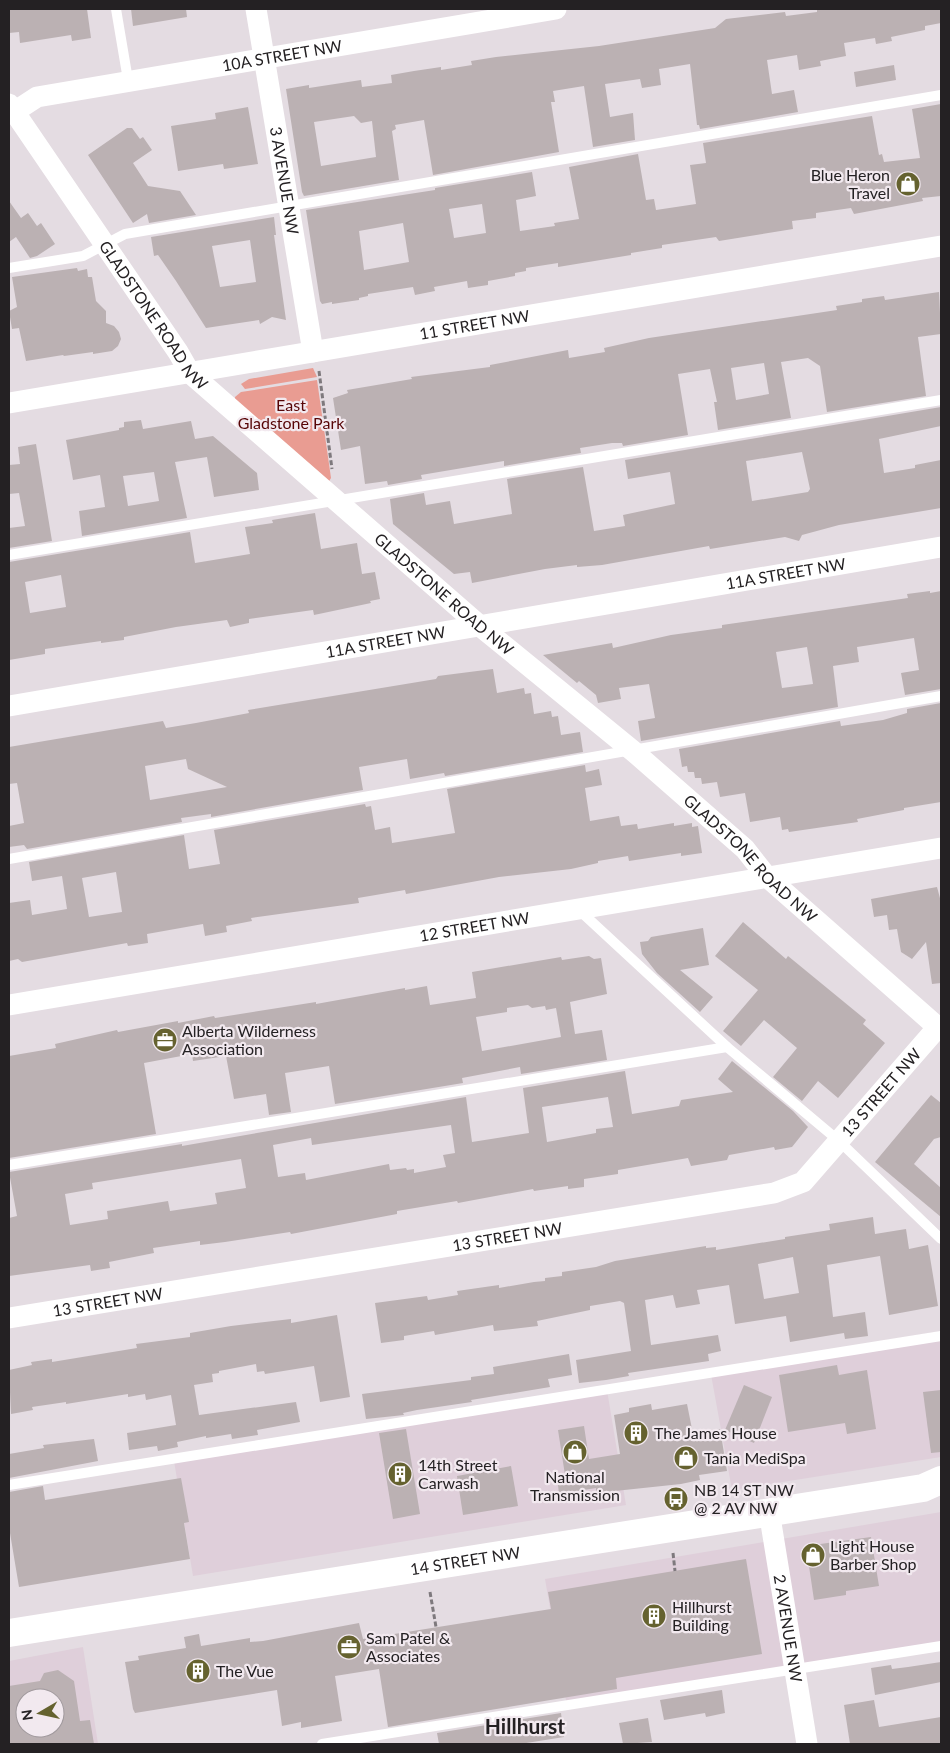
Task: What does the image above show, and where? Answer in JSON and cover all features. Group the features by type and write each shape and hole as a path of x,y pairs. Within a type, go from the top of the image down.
{"main road":[{"name":"14 STREET NW","path":"9,1633 935,1486"}],"street":[{"name":"3 AVENUE NW","path":"256,9 315,360"},
{"name":"10A STREET NW","path":"12,108 37,97 128,80 556,9"},
{"name":"GLADSTONE ROAD NW","path":"12,108 190,373 333,500 480,626 633,751 745,849 767,877 939,1029"},
{"name":"11 STREET NW","path":"9,403 190,373 315,360 941,246"},
{"name":"11A STREET NW","path":"9,706 941,547"},
{"name":"12 STREET NW","path":"9,1004 941,848"},
{"name":"13 STREET NW","path":"9,1318 774,1193 803,1182 939,1029"},
{"name":"2 AVENUE NW","path":"770,1512 807,1744"}],"lane":[{"path":"116,9 128,80"},
{"path":"9,268 83,256 125,234 941,94"},
{"path":"9,555 941,400"},
{"path":"9,859 941,696"},
{"path":"578,909 727,1046 839,1141 941,1240"},
{"path":"9,1165 727,1046"},
{"path":"9,1485 941,1336"},
{"path":"322,1744 941,1646"}],"path":[{"path":"315,360 333,475"},
{"path":"673,1553 676,1571"},
{"path":"430,1592 436,1627"}],"shaded area":[{"path":"941,1331 941,1457 732,1490 710,1369"},
{"path":"607,1390 626,1505 193,1576 173,1455"},
{"path":"941,1512 941,1643 567,1706 545,1579"},
{"path":"83,1647 98,1744 9,1744 9,1661"}],"green space":[{"path":"313,368 317,377 245,389 241,384 249,379"},
{"name":"East Gladstone Park","path":"317,380 331,478 328,483 235,402 235,397 241,392"}],"building":[{"path":"9,9 87,9 91,38 72,41 71,35 20,43 19,32 9,33"},
{"path":"131,9 186,9 187,17 133,26"},
{"path":"817,9 941,9 941,23 925,26 925,30 891,37 892,41 876,44 875,38 844,43 846,56 820,61 821,66 799,70 797,55 767,60 772,94 794,90 798,112 700,129 699,125 697,125 690,64 659,69 661,85 642,88 640,79 605,84 610,117 633,113 635,140 593,147 584,86 553,91 555,102 551,102 559,152 433,175 424,120 395,125 396,129 392,131 399,180 304,196 302,192 286,89 309,85 309,88 361,80 362,87 392,83 391,75 441,67 441,70 472,65 471,61 599,46 715,28 726,19 785,12 786,16 817,12","holes":["354,116 361,123 372,121 376,157 321,166 314,122"]},
{"path":"894,65 896,80 856,87 854,72"},
{"path":"941,104 941,196 922,198 923,201 854,214 851,208 816,213 816,218 792,221 793,229 719,241 716,237 662,245 662,248 631,253 631,255 558,267 558,263 526,268 526,271 515,273 515,276 488,281 488,285 468,288 467,281 434,287 435,291 415,295 413,287 368,294 368,296 359,298 359,300 332,304 332,302 322,304 320,301 306,210 435,190 435,188 532,172 536,196 516,200 520,231 555,226 554,223 579,219 569,167 638,154 646,200 654,199 656,210 696,204 690,165 706,163 703,143 872,116 879,155 882,154 884,162 920,158 912,109","holes":["482,204 486,233 454,238 449,209","403,223 409,262 364,270 359,231"]},
{"path":"248,107 258,164 224,169 223,164 178,171 171,126 216,119 215,113"},
{"path":"127,128 132,128 140,139 143,137 152,150 133,163 148,186 180,191 196,215 149,223 147,214 133,223 88,155"},
{"path":"9,201 21,218 28,213 37,226 41,223 55,244 37,256 30,258 16,237 9,242"},
{"path":"274,217 276,235 274,235 286,320 272,317 260,324 259,320 206,328 158,255 154,256 151,237","holes":["250,240 256,282 220,287 212,246"]},
{"path":"77,268 78,271 87,269 88,277 92,277 96,301 106,311 106,323 114,326 119,332 121,339 118,346 112,351 63,355 26,361 19,328 12,329 9,311 17,307 12,277"},
{"path":"939,292 941,334 918,337 926,396 827,412 820,366 808,358 781,362 791,418 718,430 714,402 717,402 710,369 678,374 688,435 623,446 622,443 612,443 580,448 581,453 504,466 504,461 421,475 422,479 388,485 387,481 365,484 360,446 341,450 333,398 348,393 347,390 412,379 411,377 490,367 490,365 568,350 569,358 605,352 604,348 649,338 837,310 836,306 862,302 862,299 884,296 885,300","holes":["764,363 769,394 736,400 731,368"]},
{"path":"941,407 941,426 879,439 884,473 915,468 915,465 941,460 941,508 839,525 802,535 799,541 785,537 710,549 709,546 602,565 577,567 577,565 545,569 472,583 470,572 454,574 393,524 390,499 424,493 426,505 450,501 454,524 512,514 507,479 583,467 594,531 625,526 623,515 675,504 670,472 628,479 625,460","holes":["802,452 810,489 808,492 752,501 746,461"]},
{"path":"141,420 143,429 191,421 195,439 213,436 257,473 259,490 214,497 207,457 175,462 187,518 82,536 79,511 105,507 100,475 73,480 66,440 119,430 119,428 124,427 124,422","holes":["154,472 159,501 128,506 123,476"]},
{"path":"36,444 52,541 9,548 9,528 25,526 19,493 9,494 9,465 20,464 18,447"},
{"path":"315,513 321,549 357,543 362,574 375,572 380,599 370,601 371,603 314,615 313,610 249,619 249,623 230,627 227,620 176,627 124,637 124,640 101,643 101,641 45,649 45,654 9,660 9,562 190,532 195,563 250,554 245,527 273,523 272,520","holes":["61,575 66,607 30,613 25,582"]},
{"path":"941,591 941,689 905,695 901,673 919,670 914,638 857,647 859,662 833,666 838,707 641,741 638,721 655,718 649,684 619,688 621,699 598,703 596,695 579,681 577,683 543,655 612,643 613,648 671,635 722,628 722,625 908,598 907,594","holes":["807,647 813,684 782,688 776,652"]},
{"path":"493,669 497,693 524,688 525,694 531,693 534,714 551,711 552,717 558,716 561,735 580,732 583,752 445,776 444,773 410,779 407,759 359,767 363,790 211,817 211,814 181,818 182,822 27,849 24,845 9,847 9,826 24,823 17,783 9,784 9,747 163,721 166,728 249,713 248,710 436,679 438,676","holes":["186,759 188,769 227,787 150,800 145,766"]},
{"path":"941,703 941,802 857,819 858,822 789,832 788,829 782,830 780,817 750,822 745,793 720,797 717,782 702,784 701,778 695,778 694,772 688,772 687,766 682,767 679,749 840,721 841,726 883,720 907,713 907,709"},
{"path":"585,765 586,772 599,769 602,785 585,788 590,821 619,816 621,826 637,824 638,829 674,823 674,826 692,823 692,827 698,826 702,853 681,856 681,853 629,861 628,856 598,861 598,863 571,869 499,877 406,894 405,890 358,898 359,903 251,918 252,921 226,926 227,932 205,936 203,924 147,934 148,943 128,946 127,943 22,962 18,959 9,961 9,903 30,900 32,915 67,909 62,876 32,881 29,862 184,835 189,869 220,864 214,830 365,804 366,807 371,806 375,830 390,827 392,843 455,833 447,789","holes":["116,872 122,912 89,917 82,878"]},
{"path":"937,887 941,902 941,983 932,984 926,942 912,959 901,952 897,929 889,930 887,915 874,917 871,899"},
{"path":"743,922 786,959 788,956 866,1020 863,1024 885,1043 838,1098 818,1081 802,1101 773,1077 797,1048 764,1020 741,1046 723,1031 758,990 715,956"},
{"path":"703,928 709,965 680,970 713,997 700,1012 657,973 642,954 640,942 648,941 651,937"},
{"path":"589,956 594,959 601,958 607,994 570,1002 575,1034 602,1030 607,1060 521,1074 520,1067 462,1078 463,1083 335,1104 329,1066 285,1073 291,1112 269,1115 266,1094 234,1099 226,1056 193,1061 192,1054 144,1063 156,1134 9,1158 9,1056 56,1048 55,1044 117,1030 118,1032 178,1021 178,1023 214,1016 215,1018 316,1002 316,1004 405,988 405,990 427,986 430,1005 476,998 472,972 561,957 562,960","holes":["528,1005 532,1008 545,1006 546,1010 556,1008 561,1037 482,1051 476,1017 507,1012 507,1008"]},
{"path":"732,1061 793,1111 808,1127 792,1147 775,1150 774,1147 729,1155 727,1160 691,1166 688,1158 618,1170 618,1174 584,1179 584,1187 568,1189 568,1186 534,1191 533,1189 458,1203 457,1201 397,1211 397,1214 291,1234 290,1232 200,1245 200,1241 153,1248 154,1253 109,1262 110,1268 91,1271 90,1265 9,1276 9,1218 17,1216 9,1172 182,1144 182,1146 466,1097 472,1142 529,1133 523,1088 625,1071 632,1114 679,1106 681,1100 733,1092 718,1079","holes":["608,1097 613,1127 596,1129 596,1133 547,1142 542,1107","451,1125 455,1153 443,1155 446,1167 414,1173 414,1169 390,1170 389,1164 306,1180 305,1173 278,1177 273,1145 311,1138 312,1145","241,1159 246,1188 215,1193 217,1204 170,1211 168,1201 107,1211 108,1219 70,1225 65,1194 93,1189 92,1183"]},
{"path":"931,1095 941,1103 941,1137 934,1139 914,1164 941,1188 941,1217 875,1162"},
{"path":"873,1217 875,1234 906,1229 909,1249 928,1245 938,1306 889,1315 880,1256 827,1265 833,1317 865,1312 868,1336 845,1339 844,1333 790,1342 786,1316 735,1324 729,1285 697,1290 700,1304 676,1308 673,1295 645,1300 651,1345 718,1335 721,1351 708,1354 709,1361 628,1373 629,1376 606,1380 579,1383 576,1360 631,1351 624,1303 620,1301 590,1306 590,1310 537,1321 538,1326 494,1331 493,1325 435,1335 434,1331 404,1336 404,1340 381,1343 375,1303 427,1296 428,1300 458,1295 457,1291 499,1285 499,1288 545,1281 545,1278 562,1276 562,1272 596,1267 615,1261 706,1246 706,1248 716,1247 716,1250 830,1230 829,1224","holes":["793,1257 799,1293 764,1299 758,1264"]},
{"path":"337,1315 350,1397 320,1402 314,1366 265,1374 264,1371 257,1372 256,1364 219,1371 219,1373 212,1374 213,1382 194,1385 199,1415 296,1402 300,1422 257,1430 258,1435 232,1439 231,1434 206,1438 206,1436 177,1442 178,1447 158,1451 157,1446 129,1450 127,1433 176,1425 171,1395 146,1400 145,1394 128,1397 128,1394 66,1404 66,1402 32,1407 33,1410 11,1414 9,1370 32,1365 31,1362 52,1359 52,1362 137,1348 136,1344 190,1337 190,1333 231,1326 291,1319 291,1323"},
{"path":"569,1354 572,1375 548,1379 550,1387 417,1410 403,1413 404,1415 366,1419 362,1394 471,1380 471,1377 494,1374 493,1367"},
{"path":"837,1365 839,1375 867,1370 876,1429 847,1434 845,1423 788,1432 779,1375"},
{"path":"744,1385 772,1397 754,1443 725,1430"},
{"path":"941,1390 941,1452 931,1453 923,1392"},
{"path":"651,1404 652,1410 687,1404 693,1434 720,1429 727,1471 699,1475 700,1480 681,1484 596,1493 596,1488 559,1494 557,1476 565,1475 558,1430 584,1426 589,1459 620,1454 614,1415 629,1412 629,1408"},
{"name":"14th Street Carwash","path":"406,1429 420,1514 393,1519 379,1433"},
{"path":"94,1439 98,1461 9,1478 9,1454 44,1448 43,1445"},
{"path":"511,1466 518,1506 463,1515 457,1476"},
{"path":"181,1478 189,1522 184,1523 190,1559 19,1587 9,1527 9,1492 43,1486 45,1500"},
{"path":"871,1537 879,1586 846,1591 846,1595 814,1600 806,1546"},
{"path":"746,1559 762,1654 616,1678 617,1689 388,1727 379,1669 335,1676 342,1721 301,1728 301,1722 282,1726 277,1690 135,1713 133,1709 125,1662 139,1660 138,1656 186,1648 184,1637 199,1634 201,1646 250,1638 250,1642 263,1641 359,1623 363,1639 551,1609 548,1592"},
{"path":"941,1662 941,1682 875,1695 871,1668 891,1665 892,1669"},
{"path":"58,1670 74,1681 80,1721 90,1720 94,1744 9,1744 9,1686 40,1681 44,1673"},
{"path":"722,1690 725,1713 706,1717 705,1713 664,1720 660,1700"},
{"path":"874,1700 879,1727 941,1717 941,1744 850,1744 844,1705"},
{"path":"561,1713 564,1737 520,1744 439,1744 437,1733"},
{"path":"648,1718 652,1742 623,1744 619,1723"}],"place":[{"name":"Blue Heron Travel","path":"908,184"},
{"name":"Alberta Wilderness Association","path":"165,1040"},
{"name":"The James House","path":"636,1433"},
{"name":"National Transmission","path":"575,1452"},
{"name":"Tania MediSpa","path":"686,1458"},
{"name":"14th Street Carwash","path":"400,1474"},
{"name":"NB 14 ST NW @ 2 AV NW","path":"676,1499"},
{"name":"Light House Barber Shop","path":"813,1555"},
{"name":"Hillhurst Building","path":"654,1616"},
{"name":"Sam Patel & Associates","path":"349,1647"},
{"name":"The Vue","path":"198,1671"}],"district":[{"name":"Hillhurst","path":"525,1727"}]}
